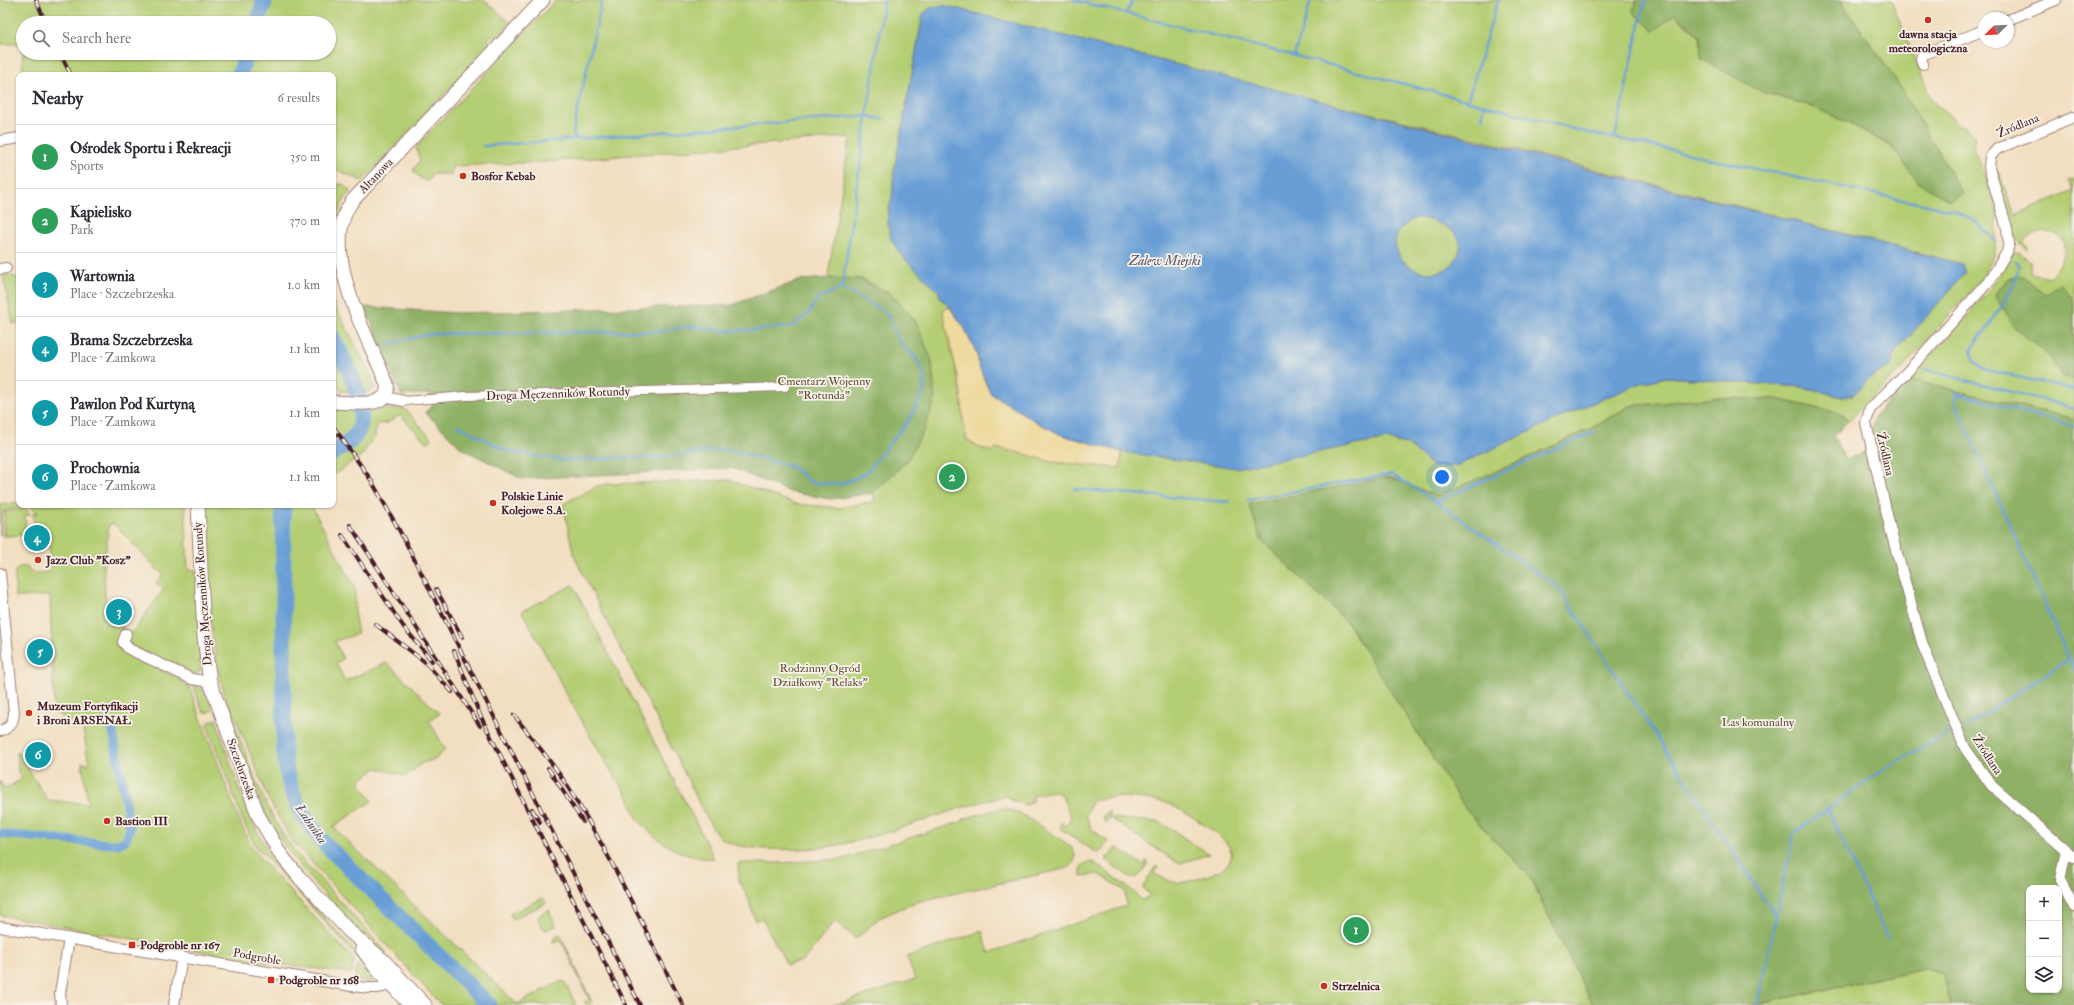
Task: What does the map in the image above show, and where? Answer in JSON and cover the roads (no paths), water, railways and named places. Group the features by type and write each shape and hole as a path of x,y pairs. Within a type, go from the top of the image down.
{"street":[{"name":"Altanowa","path":"384,397 388,391 387,384 343,275 341,249 345,214 354,199 543,0"},
{"path":"2014,18 2056,0"},
{"path":"1923,64 1921,59 1922,55 1978,32"},
{"name":"Źródlana","path":"2074,117 1997,149 1990,157 1989,168 2009,235 2007,252 1990,280 1907,372 1870,409 1866,418 1891,532 1923,646 1965,748 1992,786 2074,857"},
{"path":"0,141 16,138"},
{"name":"Droga Męczenników Rotundy","path":"384,397 404,401 466,396 785,387"},
{"path":"336,402 369,403 379,401 384,397"},
{"name":"Droga Męczenników Rotundy","path":"198,508 204,637 210,682"},
{"path":"0,573 14,713 13,723 7,729 0,731"},
{"path":"126,634 123,642 129,649 192,679 210,682"},
{"name":"Szczebrzeska","path":"210,682 250,797 266,831 292,868 349,931 375,967 395,980 425,1005"},
{"path":"2066,850 2060,880 2074,907"},
{"name":"Podgroble","path":"0,927 374,989 384,988 395,980"},
{"path":"61,1005 60,993 69,938"},
{"path":"174,1005 182,957"},
{"name":"Szczebrzeska","path":"395,980 410,1005"}],"water":[{"name":"Zalew Miejski","path":"943,5 1962,264 1965,273 1893,355 1894,361 1891,366 1872,376 1853,395 1843,397 1803,387 1666,377 1641,383 1576,410 1456,466 1434,467 1408,445 1387,439 1236,468 1122,452 1062,435 1040,424 990,393 980,369 976,352 964,327 947,303 940,298 939,292 900,254 891,239 888,225 888,211 892,199 894,171 923,14 930,8","holes":["1415,218 1434,221 1451,230 1457,237 1460,245 1459,253 1453,263 1442,271 1428,273 1416,270 1405,262 1397,252 1396,241 1401,229"]}],"waterway":[{"name":"Łabuńka","path":"259,16 265,0"},
{"path":"575,139 573,131 602,0"},
{"path":"842,288 884,0"},
{"path":"1073,0 1262,47 1577,130 1956,211 1975,221 1996,241"},
{"path":"1126,13 1133,0"},
{"path":"1294,56 1311,0"},
{"path":"1468,99 1498,0"},
{"path":"1615,137 1645,0"},
{"name":"Łabuńka","path":"240,72 244,60"},
{"path":"1482,118 1485,104"},
{"path":"483,146 866,116 883,119"},
{"path":"2015,261 2019,266 2016,278 2000,310 1971,349 1973,360 1983,369 2074,390"},
{"path":"386,344 430,334 661,331 691,326 721,331 755,330 794,326 809,313 817,299 842,288 885,312 892,324 899,342 916,358 924,375 925,388 911,417 866,473 842,484 812,483 793,467 727,449 659,457 562,460 507,451 457,425"},
{"name":"Łabuńka","path":"336,344 350,373 359,401 361,414 360,426 353,439 336,451"},
{"path":"1923,369 2074,408"},
{"path":"1966,726 2069,659 1956,404 1955,393 2074,426"},
{"path":"1435,502 1594,432"},
{"path":"1248,500 1391,474 1426,495 1558,587 1776,917"},
{"path":"1074,489 1230,502"},
{"name":"Łabuńka","path":"283,508 284,748 285,763 291,789 309,824 327,846 489,1005"},
{"path":"2069,659 2074,670"},
{"path":"0,834 110,844 118,844 126,840 130,828 112,725"},
{"path":"1757,1005 1794,833 1888,766 1949,733"},
{"path":"1828,809 1887,938"}],"railway":[{"path":"36,0 43,16"},
{"path":"64,60 70,72"},
{"path":"336,430 371,480 403,537 640,1005"},
{"path":"350,525 480,726"},
{"path":"342,535 403,626 432,661"},
{"path":"436,589 462,637"},
{"path":"375,624 425,662 452,692"},
{"path":"454,651 480,715 626,1005"},
{"path":"514,715 562,778 579,805 611,861 683,1005"},
{"path":"548,768 583,822"},
{"path":"532,809 540,822"}],"place":[{"name":"dawna stacja meteorologiczna","path":"1928,20"},
{"name":"Bosfor Kebab","path":"463,176"},
{"name":"Kąpielisko","path":"952,477"},
{"name":"Polskie Linie Kolejowe S.A.","path":"493,503"},
{"name":"Brama Szczebrzeska","path":"37,538"},
{"name":"Jazz Club \"Kosz\"","path":"38,560"},
{"name":"Wartownia","path":"119,612"},
{"name":"Pawilon Pod Kurtyną","path":"40,652"},
{"name":"Muzeum Fortyfikacji i Broni ARSENAŁ","path":"29,713"},
{"name":"Prochownia","path":"38,755"},
{"name":"Bastion III","path":"107,821"},
{"name":"Ośrodek Sportu i Rekreacji","path":"1356,930"},
{"name":"Podgroble nr 167","path":"132,945"},
{"name":"Podgroble nr 168","path":"271,980"},
{"name":"Strzelnica","path":"1324,986"}],"park label":[{"name":"Cmentarz Wojenny \"Rotunda\"","path":"824,388"},
{"name":"Rodzinny Ogród Działkowy \"Relaks\"","path":"820,675"},
{"name":"Las komunalny","path":"1758,722"}]}
